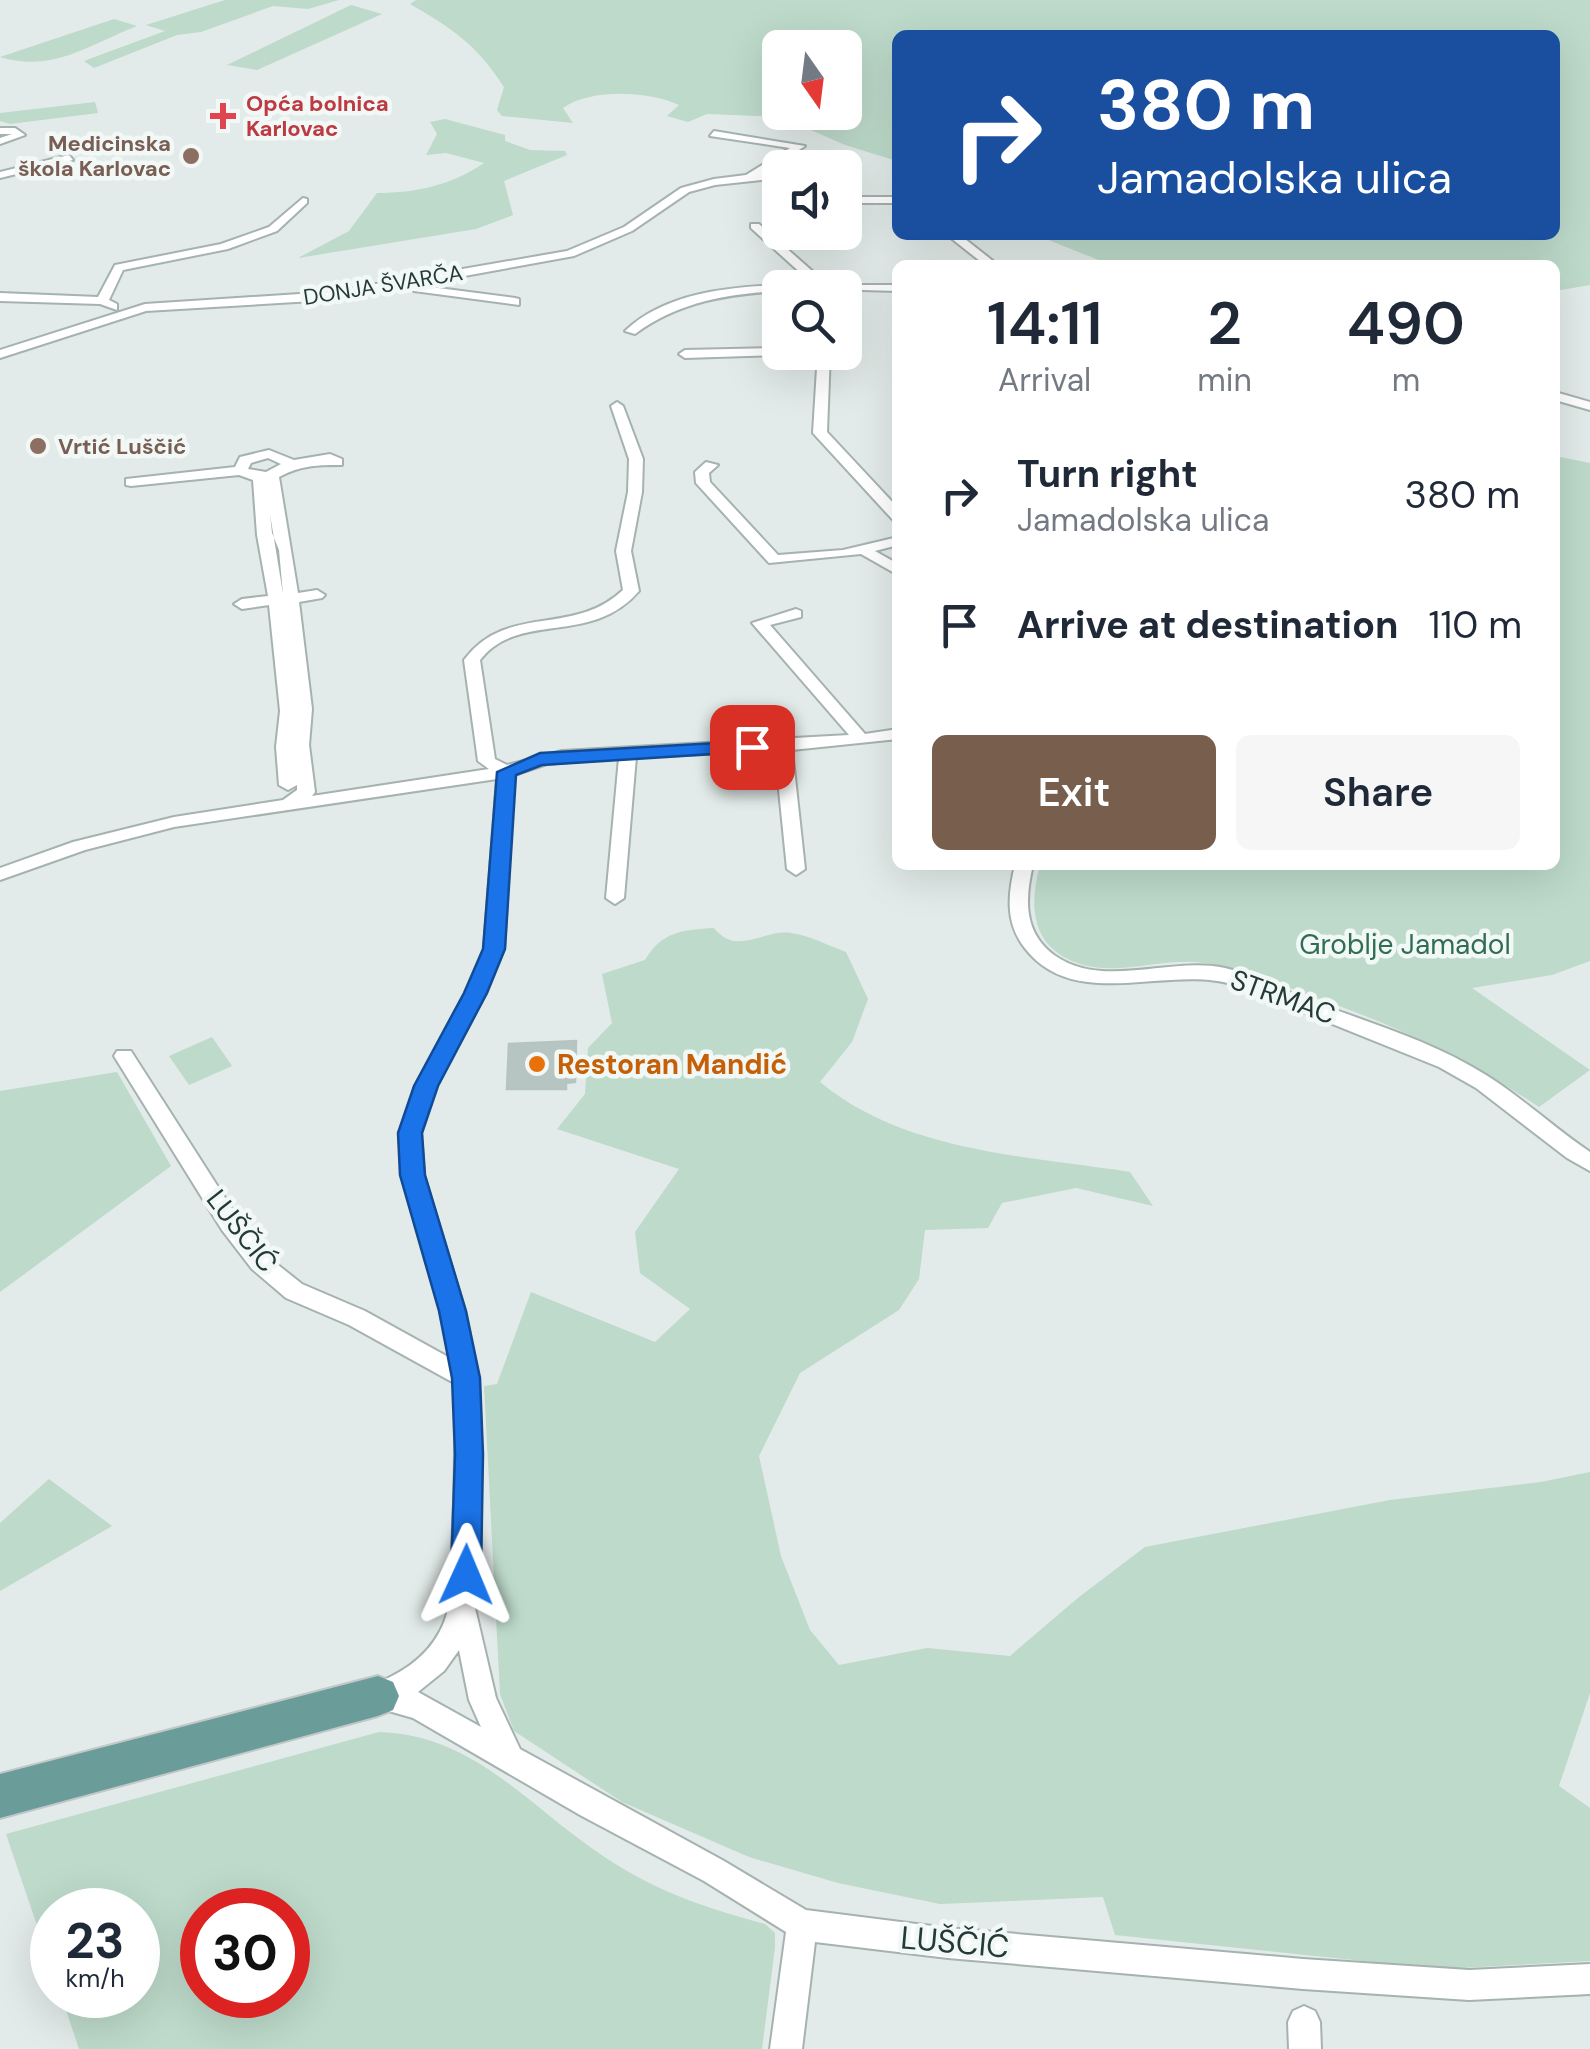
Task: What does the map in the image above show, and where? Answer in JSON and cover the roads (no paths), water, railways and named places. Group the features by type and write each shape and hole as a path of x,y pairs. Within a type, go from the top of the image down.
{"main road":[{"path":"0,1796 378,1696"}],"street":[{"path":"0,131 12,130 20,135 0,142"},
{"path":"714,134 800,146 750,177"},
{"path":"0,174 69,158"},
{"path":"750,177 762,177"},
{"name":"DONJA ŠVARČA","path":"0,354 124,312 330,296 570,254 628,229 685,190 750,177"},
{"path":"862,200 892,200"},
{"path":"102,301 119,267 240,241 274,229 302,201"},
{"path":"755,226 805,270"},
{"path":"960,240 986,260"},
{"path":"392,285 515,302"},
{"path":"862,288 892,288"},
{"path":"631,331 646,318 694,300 762,289"},
{"path":"0,297 102,301 124,312"},
{"path":"685,354 762,352"},
{"path":"823,370 820,433 892,511"},
{"path":"1560,397 1590,406"},
{"path":"506,772 487,762 472,660 480,645 505,632 610,613 631,591 621,548 632,501 636,457 617,406"},
{"path":"241,468 261,449 287,462 330,458 336,462"},
{"path":"266,476 287,462"},
{"path":"712,465 702,472 703,482 774,560 864,550 892,543"},
{"path":"131,482 241,468 266,476"},
{"path":"266,476 264,535 282,599 288,712 284,747 294,793"},
{"path":"864,550 892,566"},
{"path":"242,604 316,595"},
{"path":"796,614 760,623 862,740"},
{"path":"0,866 120,825 268,796 343,794 506,772 540,759 783,747 892,735"},
{"path":"783,747 796,870"},
{"path":"615,898 628,752"},
{"path":"378,1696 405,1685 440,1658 458,1626 463,1604 469,1454 466,1378 452,1311 413,1175 410,1133 426,1086 476,993 494,949 506,772"},
{"path":"0,874 130,831 294,793"},
{"name":"STRMAC","path":"1023,870 1016,918 1027,940 1049,961 1081,976 1192,970 1250,984 1385,1034 1467,1073 1590,1162"},
{"name":"LUŠČIĆ","path":"124,1056 230,1224 260,1262 294,1291 357,1318 466,1378"},
{"path":"463,1604 484,1700 510,1758"},
{"name":"LUŠČIĆ","path":"378,1696 418,1706 714,1870 802,1925 948,1944 1236,1970 1469,1985 1590,1979"},
{"path":"786,2049 802,1925"}],"place":[{"name":"Opća bolnica Karlovac","path":"223,116"},
{"name":"Medicinska škola Karlovac","path":"191,156"},
{"name":"Vrtić Luščić","path":"38,446"},
{"name":"Restoran Mandić","path":"537,1064"}],"park label":[{"name":"Groblje Jamadol","path":"1405,944"}]}
